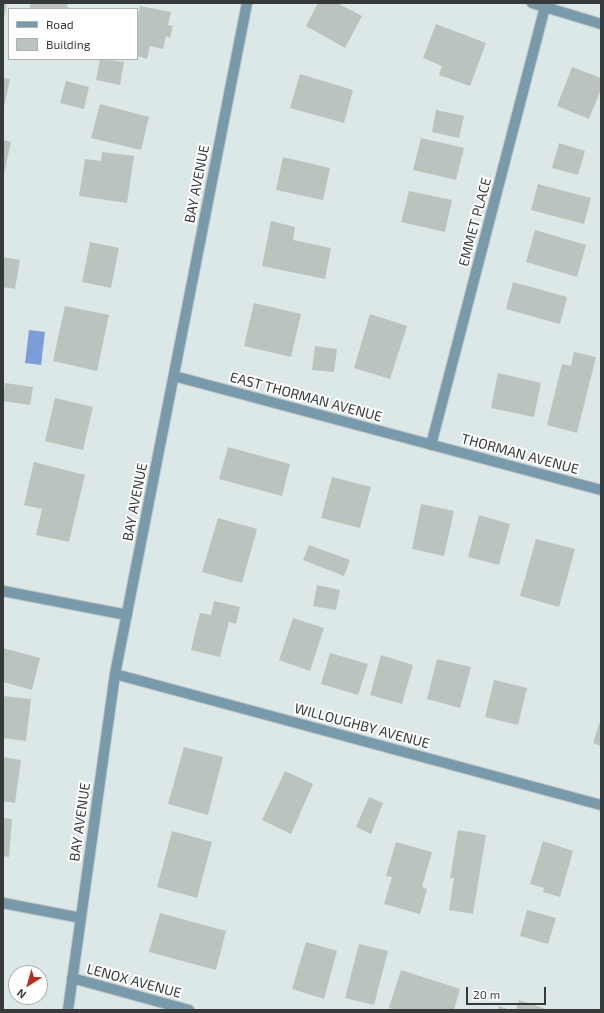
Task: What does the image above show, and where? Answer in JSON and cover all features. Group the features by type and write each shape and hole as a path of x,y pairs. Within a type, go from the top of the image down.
{"street":[{"name":"BAY AVENUE","path":"68,1010 116,674 247,3"},
{"path":"532,3 601,24"},
{"name":"EMMET PLACE","path":"431,445 545,7"},
{"name":"EAST THORMAN AVENUE","path":"174,376 431,445"},
{"name":"THORMAN AVENUE","path":"431,445 601,490"},
{"path":"3,591 127,615"},
{"name":"WILLOUGHBY AVENUE","path":"116,674 601,805"},
{"path":"3,903 81,918"},
{"name":"LENOX AVENUE","path":"72,978 189,1010"}],"water":[{"path":"29,330 45,332 41,365 25,363"}],"building":[{"path":"3,3 7,3 4,18 3,18"},
{"path":"31,3 68,3 67,7 71,8 29,8"},
{"path":"318,3 337,3 362,16 345,48 306,26"},
{"path":"140,6 171,12 168,25 173,26 170,38 166,36 163,49 150,46 147,59 138,56 138,15"},
{"path":"436,24 486,43 470,86 439,75 442,66 423,58"},
{"path":"100,60 124,62 120,85 96,80"},
{"path":"572,67 601,78 601,89 589,119 557,106"},
{"path":"300,74 353,90 344,123 290,108"},
{"path":"3,78 10,79 4,107 3,107"},
{"path":"66,81 89,87 84,109 60,103"},
{"path":"100,104 149,117 141,150 91,138"},
{"path":"436,110 464,116 459,138 432,132"},
{"path":"421,138 464,148 456,180 413,170"},
{"path":"3,140 11,142 4,174 3,174"},
{"path":"559,143 585,151 578,175 552,168"},
{"path":"102,152 134,156 127,203 79,196 85,159 101,161"},
{"path":"283,157 330,168 323,200 276,190"},
{"path":"538,184 591,198 584,224 531,210"},
{"path":"409,191 452,200 445,232 401,222"},
{"path":"271,221 295,227 293,240 331,248 325,279 262,266"},
{"path":"535,230 586,245 577,277 526,262"},
{"path":"90,242 119,248 111,288 82,282"},
{"path":"3,257 20,260 15,289 3,287"},
{"path":"513,282 567,297 560,324 506,309"},
{"path":"254,303 301,314 291,357 244,346"},
{"path":"65,306 109,315 97,371 53,361"},
{"path":"370,314 407,326 390,379 354,368"},
{"path":"315,346 337,349 334,372 312,370"},
{"path":"574,352 596,357 577,433 547,425 562,364 571,366"},
{"path":"498,373 541,383 534,417 491,408"},
{"path":"5,383 33,387 30,405 3,401"},
{"path":"55,398 93,407 83,450 45,441"},
{"path":"228,447 290,464 282,496 219,479"},
{"path":"34,462 85,475 69,542 36,535 42,509 24,505"},
{"path":"332,477 371,487 360,528 321,518"},
{"path":"421,504 454,511 444,556 412,549"},
{"path":"479,515 510,524 499,565 468,557"},
{"path":"218,518 257,529 242,583 202,572"},
{"path":"536,539 575,549 559,607 520,596"},
{"path":"309,545 350,560 344,576 303,560"},
{"path":"317,585 340,590 336,610 313,606"},
{"path":"214,601 240,607 236,624 229,622 220,657 191,650 200,613 211,615"},
{"path":"293,618 324,628 310,671 279,660"},
{"path":"3,648 40,658 32,690 3,682"},
{"path":"330,653 368,664 358,695 321,684"},
{"path":"381,655 413,665 402,704 370,695"},
{"path":"437,659 471,667 460,708 427,699"},
{"path":"494,680 527,688 518,725 485,717"},
{"path":"3,696 31,699 26,741 3,738"},
{"path":"601,718 601,746 593,743"},
{"path":"184,747 223,757 208,815 168,804"},
{"path":"3,757 21,760 15,803 3,801"},
{"path":"285,771 313,784 291,834 262,820"},
{"path":"369,797 383,803 371,834 356,827"},
{"path":"3,818 12,819 9,857 3,856"},
{"path":"458,830 486,835 473,914 449,910 454,878 450,878"},
{"path":"172,831 212,842 197,898 157,887"},
{"path":"543,841 573,851 560,897 543,892 544,888 530,884"},
{"path":"396,842 432,852 422,887 427,889 420,914 384,904 392,877 386,876"},
{"path":"527,910 556,918 548,944 520,936"},
{"path":"160,913 226,931 216,970 149,952"},
{"path":"306,942 337,951 324,999 292,989"},
{"path":"359,944 388,951 374,1005 345,998"},
{"path":"401,970 460,989 454,1010 396,1010 389,1008"},
{"path":"519,1000 549,1010 516,1010"},
{"path":"499,1006 510,1010 498,1010"}]}
